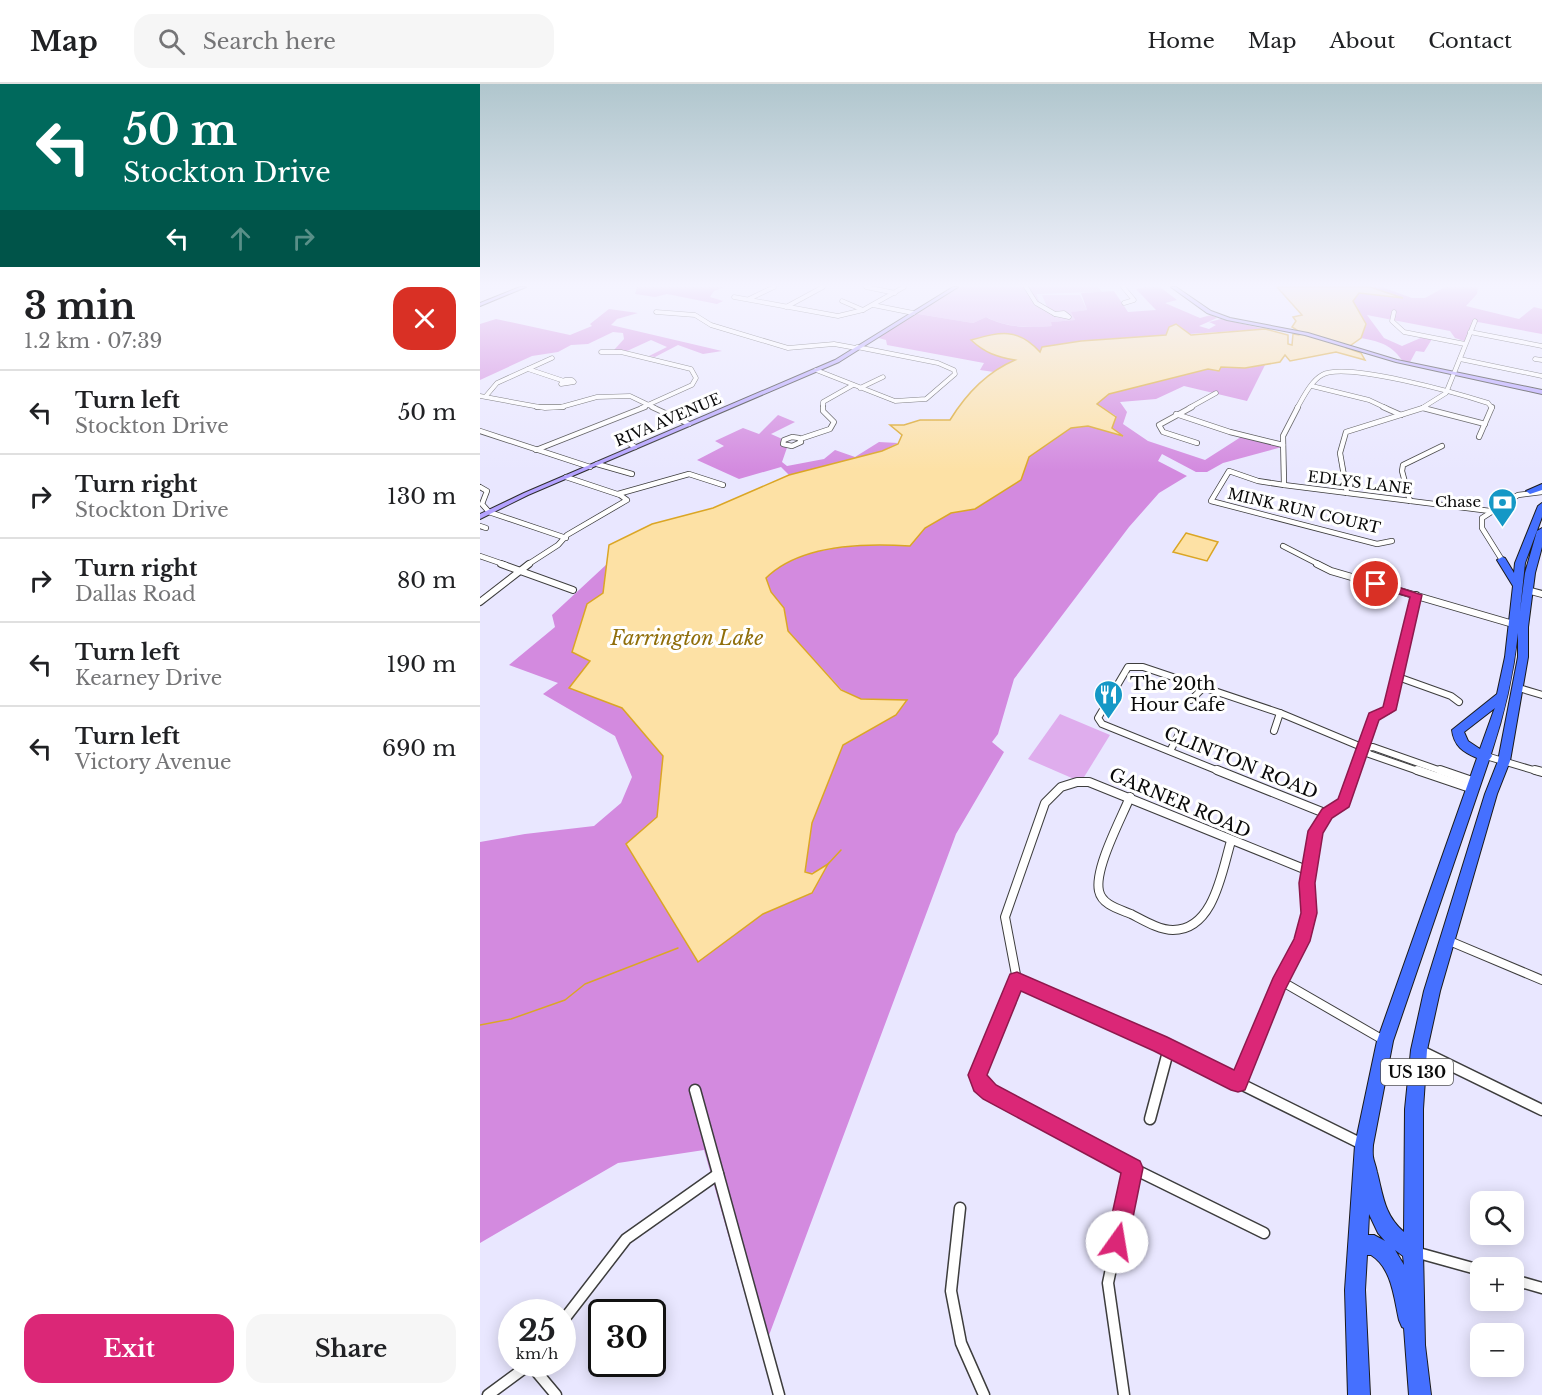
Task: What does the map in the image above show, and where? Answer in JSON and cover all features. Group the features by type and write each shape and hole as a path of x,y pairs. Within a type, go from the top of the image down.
{"highway":[{"path":"1530,491 1542,490"},
{"name":"US 130","path":"1420,1395 1415,1345 1413,1251 1414,1109 1419,1050 1432,991 1491,794 1504,760 1523,657 1518,625 1516,584 1520,563 1542,506"},
{"name":"US 130","path":"1359,1395 1355,1290 1364,1145 1385,1041 1486,756 1504,695 1518,625 1542,531"},
{"path":"1502,560 1512,564 1520,563"},
{"path":"1502,560 1516,584"},
{"path":"1486,756 1464,746 1459,739 1458,730 1504,695"},
{"path":"1364,1145 1376,1211 1390,1236 1413,1251"},
{"path":"1358,1245 1374,1245 1381,1248 1394,1266 1415,1345"}],"street":[{"name":"RIVA AVENUE","path":"480,517 635,447 837,362 855,348"},
{"path":"816,370 895,401 920,400 932,396 955,374 954,370 938,363 863,348"},
{"path":"1349,348 1453,374 1542,392"},
{"path":"1347,493 1339,453 1341,438 1346,432 1423,408 1446,393 1464,348"},
{"path":"536,450 649,405 692,385 696,375 691,369 683,366 621,352 601,352"},
{"path":"486,396 491,387 497,383 552,358"},
{"path":"1460,358 1542,376"},
{"path":"1535,359 1542,360"},
{"path":"528,369 564,381"},
{"path":"1284,485 1285,431 1320,375 1345,371 1490,404 1492,407 1479,437"},
{"path":"860,388 883,377"},
{"path":"800,439 830,429 834,422 823,411 823,402 853,385"},
{"path":"1312,386 1369,400 1401,415"},
{"path":"1197,443 1161,429 1159,425 1216,393"},
{"path":"480,396 545,408 613,394 630,396 689,424"},
{"path":"1423,408 1485,424"},
{"path":"1176,414 1221,429 1283,445"},
{"path":"480,431 590,467"},
{"path":"621,438 635,447"},
{"path":"1410,501 1402,471 1403,465 1442,446"},
{"path":"597,464 632,474"},
{"name":"EDLYS LANE","path":"1229,471 1258,481 1284,485 1490,511"},
{"name":"MINK RUN COURT","path":"1229,471 1211,501 1377,544 1392,541"},
{"path":"616,495 689,474 723,485"},
{"path":"480,602 590,520 627,499 566,477"},
{"path":"480,487 487,491 482,504 489,512 566,538"},
{"path":"1502,560 1481,524 1482,518 1490,511 1530,491"},
{"path":"1283,546 1331,571 1518,625"},
{"path":"480,556 573,590"},
{"path":"1527,591 1542,594"},
{"path":"1238,1083 1281,981 1302,941 1309,913 1309,871 1316,831 1327,814 1344,803 1374,717 1389,710 1416,595"},
{"name":"CLINTON ROAD","path":"1204,687 1136,666 1128,667 1098,718 1102,724 1327,814"},
{"path":"1398,677 1451,696 1459,702"},
{"path":"1191,700 1204,687 1280,714 1364,748 1369,754 1474,786"},
{"path":"1519,688 1542,695"},
{"path":"1274,731 1280,714"},
{"path":"1170,751 1178,736"},
{"path":"1486,756 1542,772"},
{"name":"GARNER ROAD","path":"1017,981 1005,917 1045,803 1060,787 1077,782 1089,782 1309,871"},
{"path":"1130,797 1098,877 1099,892 1104,902 1172,930 1198,922 1208,911 1231,841"},
{"path":"1447,940 1542,980"},
{"path":"1264,1233 1132,1168 989,1092 981,1084 978,1075 1017,981 1169,1048 1364,1145"},
{"path":"1281,981 1385,1041"},
{"path":"1150,1119 1169,1048"},
{"path":"1419,1050 1542,1110"},
{"path":"695,1090 779,1395"},
{"path":"1124,1395 1108,1283 1132,1168"},
{"path":"576,1304 626,1239 718,1174"},
{"path":"960,1208 951,1291 961,1343 984,1395"},
{"path":"1413,1251 1470,1267"},
{"path":"1524,1283 1542,1288"},
{"path":"488,1395 512,1377"},
{"path":"541,1377 556,1395"}],"shaded area":[{"path":"480,348 565,348 558,352 532,356 480,380"},
{"path":"616,348 633,348 627,351 614,350"},
{"path":"665,348 672,348 655,357 649,356"},
{"path":"687,348 710,348 722,351 703,354"},
{"path":"904,348 1057,348 1017,360 994,372 980,370 984,363"},
{"path":"1390,348 1426,348 1424,352 1416,351 1409,364 1404,363"},
{"path":"1265,365 1247,401 1184,386 1156,399 1120,402 1127,412 1123,424 1148,441 1205,460 1244,435 1282,444 1282,447 1223,463 1207,472 1196,472 1162,454 1158,461 1187,476 1159,493 1129,527 1014,679 998,734 992,742 1004,752 956,834 762,1354 704,1150 618,1163 480,1243 480,842 594,826 621,803 632,777 615,736 543,694 558,683 509,665 555,627 552,615 607,564 603,593 573,652 590,661 570,688 622,708 663,756 657,818 626,844 698,961 763,914 812,893 815,872 807,874 805,868 812,823 843,745 896,715 907,701 861,699 842,690 788,631 784,608 771,592 766,578 780,567 815,552 854,546 910,546 925,528 951,513 975,509 1021,480 1028,457 1071,428 1088,426 1121,435 1112,428 1116,416 1096,404 1109,394 1208,369 1219,371 1221,367 1245,368"},
{"path":"778,415 795,422 771,434 789,442 782,462 787,466 824,459 835,450 855,457 879,442 898,443 882,451 789,475 781,467 739,479 697,460 724,446 715,441 743,428 759,434"},
{"path":"1060,714 1110,735 1081,782 1028,759"}],"water":[{"name":"Farrington Lake","path":"981,348 1036,348 1040,352 1042,348 1348,348 1361,353 1365,360 1336,352 1290,361 1285,355 1280,362 1245,368 1221,367 1219,371 1208,369 1109,394 1097,404 1116,417 1112,428 1123,436 1088,426 1071,428 1029,457 1021,480 975,509 951,513 925,528 910,546 854,546 815,552 780,567 766,578 771,592 784,608 788,631 841,690 861,699 907,700 896,715 843,745 812,823 805,872 812,874 828,864 812,893 763,914 698,962 626,844 657,817 663,756 622,708 569,688 590,661 572,652 587,604 603,593 609,545 652,524 713,508 789,475 882,451 898,444 902,435 890,425 904,425 920,420 950,420 963,401 986,377 1015,360 992,354"},
{"path":"1186,533 1218,542 1207,561 1173,552"}],"waterway":[{"path":"828,864 841,850"},
{"path":"480,1025 511,1019 565,1000 585,984 678,948"}],"place":[{"name":"Chase","path":"1502,528"},
{"name":"The 20th Hour Cafe","path":"1109,720"}],"route":[{"path":"1117,1242 1132,1168 989,1092 981,1084 978,1075 1017,981 1160,1044 1238,1083 1279,985 1302,941 1309,913 1307,883 1316,831 1327,814 1344,803 1374,717 1389,710 1416,595 1376,584"}]}
